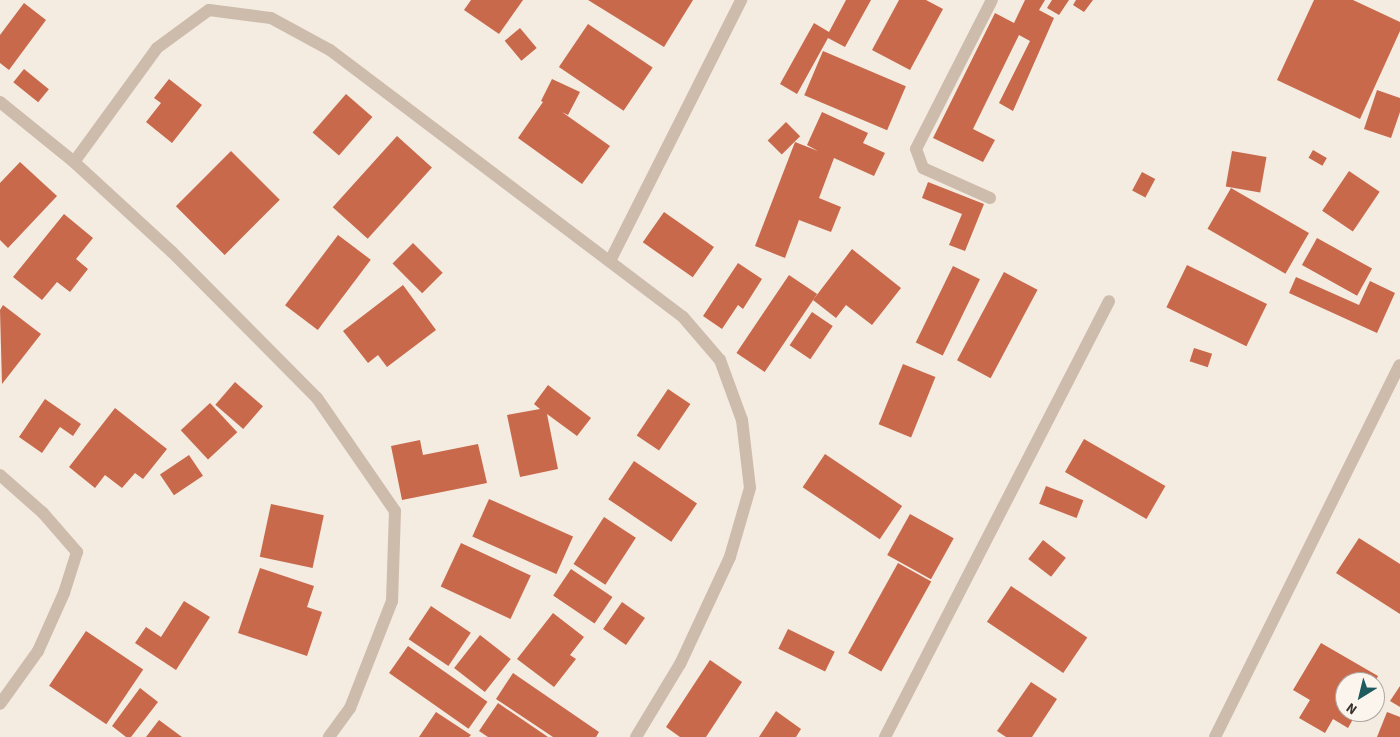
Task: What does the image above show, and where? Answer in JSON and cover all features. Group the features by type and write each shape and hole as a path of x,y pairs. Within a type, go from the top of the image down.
{"street":[{"path":"611,259 741,0"},
{"path":"990,198 923,168 916,149 992,0"},
{"path":"74,162 157,48 209,10 271,18 330,50 611,259 683,317 720,360 742,420 750,488 730,557 680,664 636,737"},
{"path":"0,102 74,162 172,252 317,398 395,511 392,601 350,708 329,737"},
{"path":"885,737 1109,301"},
{"path":"1220,735 1400,365"},
{"path":"0,475 43,513 77,552 64,593 38,651 0,704"}],"building":[{"path":"471,0 523,0 499,34 464,10"},
{"path":"588,0 693,0 664,47"},
{"path":"846,0 871,0 845,47 828,38 797,94 780,84 814,23 829,32"},
{"path":"899,0 926,0 943,9 910,70 872,50"},
{"path":"1025,0 1045,0 1039,10 1054,18 1013,111 999,103 1030,41 1019,35 973,129 995,140 983,162 933,138 995,13 1014,23"},
{"path":"1052,0 1069,0 1059,15 1047,8"},
{"path":"1076,0 1093,0 1084,12 1073,5"},
{"path":"1314,0 1353,0 1400,22 1400,31 1360,119 1277,80"},
{"path":"24,3 46,20 9,70 0,63 0,35"},
{"path":"588,24 653,68 624,111 559,67"},
{"path":"520,28 537,48 521,61 505,41"},
{"path":"823,51 906,86 887,130 804,95"},
{"path":"24,69 49,89 38,102 13,82"},
{"path":"169,79 202,105 172,143 146,122 161,103 154,98"},
{"path":"552,79 580,92 568,115 562,112 610,146 582,184 518,138 543,102 541,101"},
{"path":"1377,90 1400,98 1400,112 1391,138 1364,129"},
{"path":"346,94 372,117 339,155 313,132"},
{"path":"822,112 868,133 863,143 885,153 874,176 834,158 819,198 841,207 831,232 799,220 785,258 755,246 795,142 818,151 807,145"},
{"path":"786,122 800,136 782,155 768,140"},
{"path":"397,136 432,167 368,239 333,207"},
{"path":"1313,150 1327,158 1322,166 1308,158"},
{"path":"231,151 280,200 225,255 176,206"},
{"path":"1232,151 1266,157 1260,193 1226,186"},
{"path":"20,162 57,196 8,248 0,240 0,183"},
{"path":"1349,171 1380,192 1353,231 1322,211"},
{"path":"1142,172 1155,179 1145,198 1132,191"},
{"path":"928,182 984,204 965,251 949,245 962,214 922,198"},
{"path":"1231,188 1309,233 1285,274 1208,229"},
{"path":"664,212 714,247 693,277 643,242"},
{"path":"64,214 93,238 76,259 88,269 70,292 57,282 42,300 13,277"},
{"path":"338,235 371,260 318,330 285,305"},
{"path":"1317,238 1372,269 1357,296 1302,265"},
{"path":"413,243 443,273 422,293 392,264"},
{"path":"852,249 901,288 872,325 846,305 836,318 813,300"},
{"path":"738,263 762,279 743,309 738,305 722,329 703,316"},
{"path":"1187,265 1267,304 1246,346 1166,307"},
{"path":"953,266 980,279 943,356 916,342"},
{"path":"1004,272 1038,290 991,378 957,360"},
{"path":"789,275 817,294 765,372 736,353"},
{"path":"1296,277 1359,305 1370,281 1395,293 1377,333 1289,293"},
{"path":"403,285 436,330 387,367 378,355 368,363 343,331"},
{"path":"3,305 41,334 2,384 0,310"},
{"path":"812,312 833,326 810,359 790,345"},
{"path":"1194,348 1212,354 1208,367 1190,361"},
{"path":"903,364 935,377 911,437 879,424"},
{"path":"235,382 263,406 243,429 215,405"},
{"path":"548,385 591,418 577,436 547,414 558,469 520,477 507,415 540,409 534,404"},
{"path":"668,389 690,404 659,451 637,435"},
{"path":"45,399 81,424 73,436 60,427 42,453 19,437"},
{"path":"210,403 237,432 208,460 181,430"},
{"path":"115,408 167,449 143,479 135,473 122,488 105,475 95,488 69,467"},
{"path":"1084,439 1165,486 1146,519 1065,472"},
{"path":"420,440 423,455 478,444 487,483 402,500 391,446"},
{"path":"825,454 902,506 880,539 803,487"},
{"path":"189,455 203,476 174,495 160,475"},
{"path":"634,461 697,503 671,542 608,499"},
{"path":"1046,486 1083,500 1077,518 1039,504"},
{"path":"489,499 573,536 556,574 472,536"},
{"path":"271,504 324,515 313,568 260,557"},
{"path":"910,514 954,538 931,579 887,555"},
{"path":"604,517 636,538 605,585 574,564"},
{"path":"1359,538 1400,564 1400,614 1336,573"},
{"path":"1043,540 1066,558 1051,577 1028,559"},
{"path":"461,543 531,576 511,619 441,587"},
{"path":"898,563 931,581 881,672 848,653"},
{"path":"260,568 314,586 307,607 322,612 307,656 238,633"},
{"path":"571,569 612,597 595,623 553,596"},
{"path":"1011,586 1087,637 1063,673 987,622"},
{"path":"184,601 210,617 176,670 135,643 146,627 161,637"},
{"path":"622,602 645,618 626,645 603,629"},
{"path":"431,606 471,633 448,666 409,639"},
{"path":"553,613 584,637 570,655 576,659 554,687 517,659"},
{"path":"788,629 835,652 825,672 778,649"},
{"path":"86,631 143,670 106,724 49,686"},
{"path":"480,635 511,659 485,692 454,668"},
{"path":"1321,643 1371,672 1335,672 1335,720 1333,719 1325,733 1299,718 1310,700 1293,690"},
{"path":"408,646 487,702 469,729 389,673"},
{"path":"710,660 742,682 706,737 680,737 666,727"},
{"path":"513,673 599,732 596,737 553,737 496,699"},
{"path":"1031,682 1057,699 1032,737 1006,737 997,731"},
{"path":"1400,686 1400,707 1390,701"},
{"path":"140,688 158,702 131,737 126,737 112,726"},
{"path":"498,703 548,737 488,737 479,731"},
{"path":"776,711 801,729 796,737 759,737"},
{"path":"436,712 471,735 469,737 419,737"},
{"path":"1387,712 1400,717 1400,737 1377,737 1383,722 1385,722"},
{"path":"159,720 182,737 146,737"},
{"path":"1338,722 1351,722 1348,728"}]}
